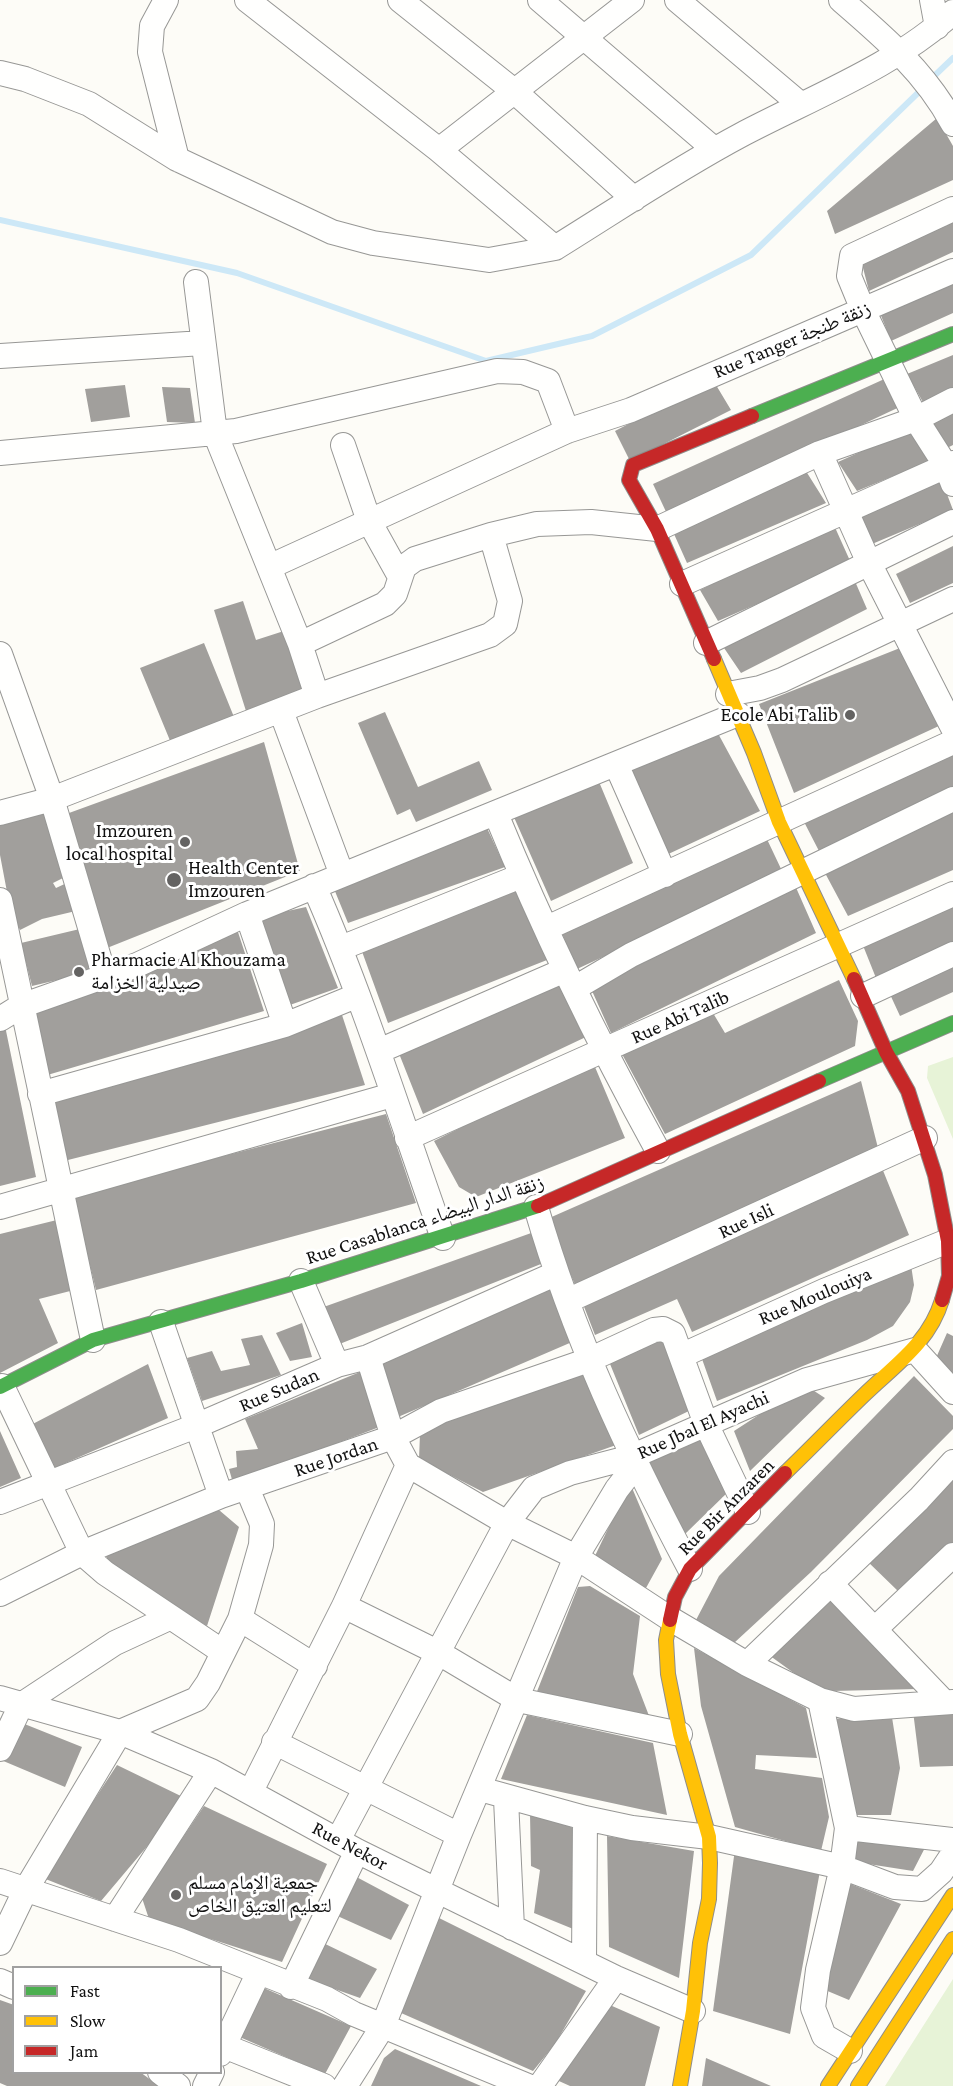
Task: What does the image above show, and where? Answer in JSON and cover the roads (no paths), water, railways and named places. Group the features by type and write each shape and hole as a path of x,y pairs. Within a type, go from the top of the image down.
{"main road":[{"path":"889,361 953,334"},
{"name":"Rue Bir Anzaren","path":"680,2086 693,2012 700,1943 709,1899 709,1837 680,1734 668,1674 666,1640 675,1597 690,1569 866,1393 915,1350 946,1317 948,1241 925,1138 908,1090 886,1052 840,946 779,822 733,704 682,584 657,529 629,480 633,465 889,361"},
{"name":"Rue Casablanca زنقة الدار البيضاء","path":"1,1386 93,1340 301,1281 354,1262 443,1238 536,1207 658,1151 953,1023"},
{"path":"828,2086 953,1895"},
{"path":"858,2086 953,1939"}],"street":[{"path":"166,0 152,26 150,52 177,159"},
{"path":"248,0 439,150 555,248"},
{"path":"400,0 514,92 634,199"},
{"path":"540,0 714,149"},
{"path":"439,150 585,39 632,0"},
{"path":"677,0 800,104"},
{"path":"841,0 902,52 948,114"},
{"path":"0,73 25,79 89,104 177,159 332,232 373,243 489,260 555,248 634,199 675,170 902,52 945,20 932,0"},
{"path":"682,584 847,512 951,471 916,419 849,276 852,256 953,209"},
{"name":"Rue Tanger زنقة طنجة","path":"269,567 567,431 632,410 953,271"},
{"path":"196,282 215,433 300,644 317,696"},
{"path":"0,356 203,343"},
{"path":"0,453 237,431 497,371 523,372 548,381 567,431"},
{"path":"300,644 385,604 395,594 399,575 404,567 415,559 491,535 537,524 591,522 657,529 820,453 916,419 953,400"},
{"path":"343,446 369,521 399,575"},
{"path":"820,453 869,563 953,728"},
{"path":"706,643 953,522"},
{"path":"0,813 52,799 317,696 490,635 505,624 510,601 491,535"},
{"path":"0,1019 13,996 105,978 314,886 616,765 760,688 782,680 953,599"},
{"path":"0,654 52,799 105,978"},
{"path":"281,711 342,875"},
{"path":"547,928 665,875 747,834 779,822 953,742"},
{"path":"616,765 665,875"},
{"path":"379,1051 631,955 953,799"},
{"path":"496,814 521,876 603,1051 658,1151"},
{"path":"341,948 521,876"},
{"path":"314,886 341,948 356,996 379,1051 392,1095 443,1238"},
{"name":"Rue Abi Talib","path":"407,1138 953,894"},
{"path":"0,900 13,996 63,1190 93,1340"},
{"path":"247,914 285,1025"},
{"path":"863,996 953,954"},
{"path":"40,1094 285,1025 356,996"},
{"path":"0,1207 392,1095"},
{"name":"Rue Isli","path":"567,1301 925,1138"},
{"path":"536,1207 555,1274 589,1360 633,1462 690,1569"},
{"name":"Rue Moulouiya","path":"678,1344 824,1291 948,1241"},
{"name":"Rue Sudan","path":"0,1502 196,1426 337,1365 368,1358 555,1274"},
{"path":"301,1281 337,1365"},
{"path":"161,1322 221,1496"},
{"name":"Rue Jordan","path":"0,1594 81,1553 221,1496 393,1437 441,1410 589,1360 654,1330 663,1329 678,1344"},
{"path":"678,1344 706,1424 748,1512"},
{"path":"915,1350 953,1392"},
{"name":"Rue Jbal El Ayachi","path":"291,1987 347,1845 364,1787 439,1653 507,1522 534,1488 570,1473 633,1462 706,1424 807,1380 915,1350"},
{"path":"368,1358 393,1437 408,1465 507,1522 576,1557 669,1618 747,1664 820,1700 854,1709 950,1701"},
{"path":"1,1386 81,1553 105,1573 223,1652"},
{"path":"345,2086 383,2026 459,1835 518,1700 576,1557 633,1462"},
{"path":"747,1664 919,1499 953,1462"},
{"path":"251,1791 344,1606 408,1465"},
{"path":"0,1943 25,1891 120,1732 197,1699 208,1683 240,1619 261,1545 262,1524 247,1488"},
{"path":"875,1629 953,1555"},
{"path":"830,1582 950,1701"},
{"path":"344,1606 439,1653 518,1700 680,1734"},
{"path":"0,1749 11,1701 115,1643 170,1618"},
{"path":"240,1619 315,1666"},
{"path":"820,1700 847,1828 842,1868 818,1970 813,2008 816,2021 824,2036 850,2051"},
{"name":"Rue Nekor","path":"11,1701 120,1732 211,1771 347,1845 438,1891 616,1978 693,2012"},
{"path":"274,1742 459,1835"},
{"path":"115,1919 211,1771"},
{"path":"480,1789 585,1818 632,1828 709,1837 842,1868 895,1887 922,1889 941,1872 953,1854"},
{"path":"506,1798 512,1928"},
{"path":"584,1962 585,1818"},
{"path":"847,1828 953,1840"},
{"path":"0,1881 158,1933 197,1959 258,1974 327,1999 383,2026 430,2043 528,2086"},
{"path":"258,1974 222,2050 324,2086"},
{"path":"540,2086 616,1978"},
{"path":"161,2074 178,2086"}],"waterway":[{"path":"930,80 953,58"},
{"path":"0,220 237,273 486,361 592,336 751,255 923,88"}],"place":[{"name":"Ecole Abi Talib","path":"850,715"},
{"name":"Imzouren local hospital","path":"185,842"},
{"name":"Health Center Imzouren","path":"174,880"},
{"name":"Pharmacie Al Khouzama صيدلية الخزامة","path":"79,972"},
{"name":"جمعية الإمام مسلم لتعليم العتيق الخاص","path":"176,1895"}]}
